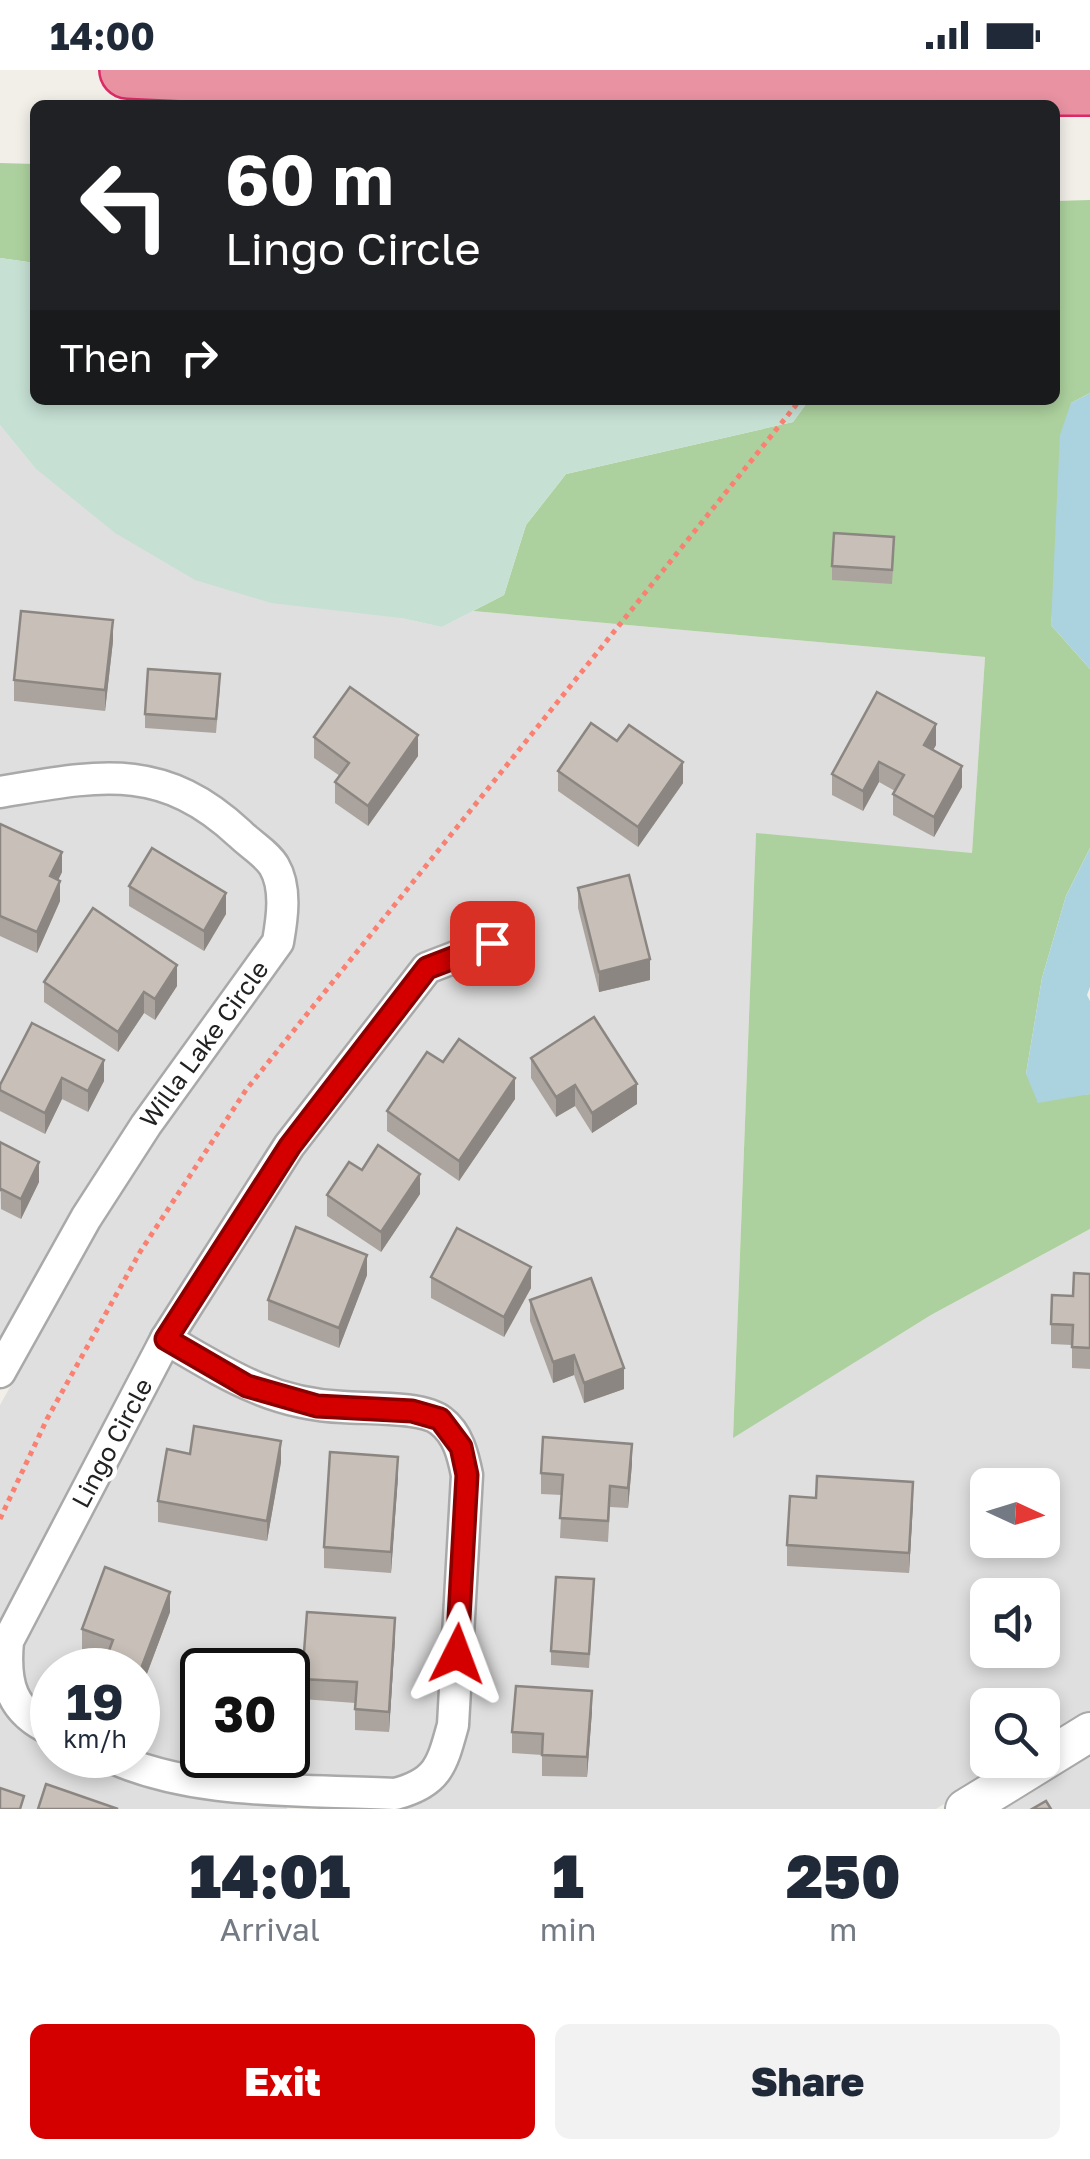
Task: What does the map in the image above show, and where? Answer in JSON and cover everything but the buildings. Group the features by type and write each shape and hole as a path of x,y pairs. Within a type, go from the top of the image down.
{"highway":[{"path":"128,70 254,76 1090,87"}],"street":[{"name":"Willa Lake Circle","path":"0,792 85,778 148,781 191,796 222,817 274,866 282,914 278,942 146,1125 86,1218 0,1372"},
{"name":"Lingo Circle","path":"30,1717 14,1700 5,1673 8,1642 166,1339 290,1146 427,968 492,943"},
{"path":"160,1774 304,1799 396,1794 422,1787 444,1760 453,1725 467,1475 461,1447 440,1419 412,1411 317,1406 247,1386 166,1339"},
{"path":"965,1809 1090,1732"}],"path":[{"path":"0,1518 48,1419 131,1269 246,1090 796,405"}],"shaded area":[{"path":"0,425 35,468 401,618 442,627 473,611 985,657 972,854 756,834 733,1437 931,1315 1090,1229 1090,1714 1060,1733 1060,1688 970,1688 970,1778 987,1778 936,1809 319,1809 320,1804 395,1808 427,1800 459,1763 469,1726 483,1473 477,1444 454,1412 445,1406 413,1397 320,1392 254,1373 188,1334 303,1154 437,980 513,951 500,925 413,960 276,1138 144,1343 0,1624 0,1405 101,1225 160,1132 292,950 298,914 297,887 286,856 232,806 197,783 154,768 82,764 0,777"},
{"path":"86,792 145,795 183,808 211,827 259,873 266,913 262,937 132,1117 72,1212 0,1339 0,807"},
{"path":"173,1360 238,1398 313,1420 410,1426 430,1431 446,1452 451,1476 437,1723 429,1753 412,1774 393,1780 310,1775 310,1648 180,1648 180,1764 160,1759 160,1648 30,1648 30,1694 21,1672 24,1645"},
{"path":"0,1705 30,1735 30,1778 123,1778 193,1796 287,1803 287,1809 0,1809"},
{"path":"1090,1749 1090,1809 993,1809 1043,1778 1060,1778 1060,1768"}],"green space":[{"path":"0,163 30,164 30,262 0,258"},
{"path":"1090,200 1090,393 1071,403 1051,625 1090,669 1090,848 1066,896 1042,978 1026,1074 1071,1096 1090,1094 1090,1229 931,1315 733,1438 756,833 972,853 985,657 473,611 504,595 526,525 566,474 793,422 805,405 1060,405 1060,201"},
{"path":"0,258 30,262 30,405 805,405 793,422 566,474 526,525 504,595 442,627 401,618 271,603 195,580 115,533 35,468 0,425"}],"water":[{"path":"1090,393 1090,669 1051,625 1060,435 1071,403"},
{"path":"1090,848 1090,1094 1038,1103 1026,1074 1042,978 1066,896"}],"route":[{"path":"457,1654 467,1475 461,1447 440,1419 412,1411 317,1406 247,1386 166,1339 290,1146 427,968 492,943"}]}
